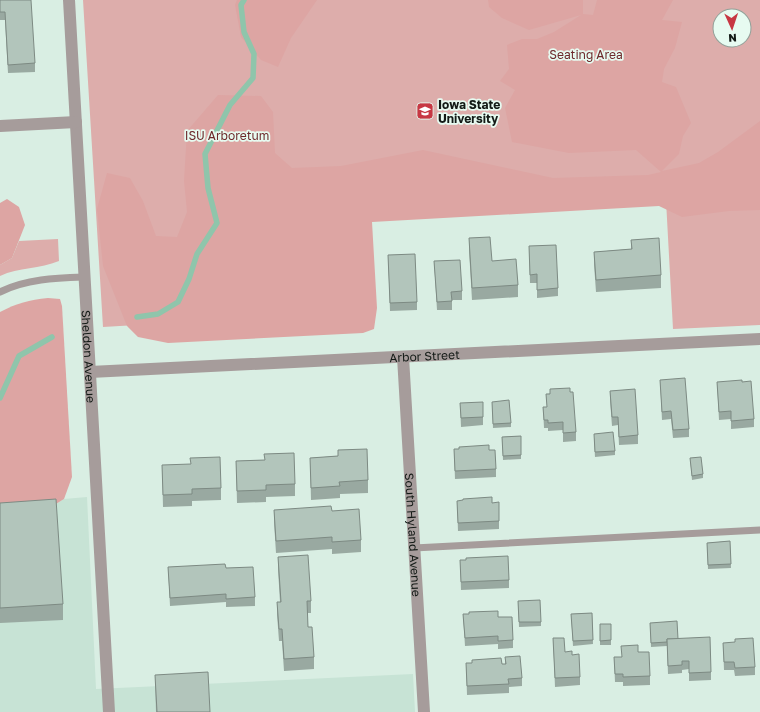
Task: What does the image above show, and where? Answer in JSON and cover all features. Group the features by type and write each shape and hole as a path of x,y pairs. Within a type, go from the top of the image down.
{"street":[{"name":"Sheldon Avenue","path":"69,0 109,712"},
{"path":"0,126 76,122"},
{"name":"Arbor Street","path":"90,372 760,339"},
{"name":"South Hyland Avenue","path":"403,357 424,712"}],"lane":[{"path":"0,292 27,282 46,279 84,277"},
{"path":"414,548 760,530"}],"shaded area":[{"path":"87,497 96,689 413,674 415,712 0,712 0,511 51,507 64,499"}],"green space":[{"name":"ISU Arboretum","path":"83,0 760,0 760,325 673,329 665,182 369,196 221,320 103,327"},
{"path":"237,0 317,0 291,38 278,67 261,60 241,37 235,5"},
{"name":"Seating Area","path":"488,0 583,0 583,14 593,15 597,0 673,0 662,20 682,22 675,48 664,69 662,82 676,87 691,123 683,136 679,154 662,171 699,163 718,152 760,121 760,210 729,211 682,217 659,206 372,222 377,308 374,329 363,333 168,343 138,337 127,326 103,266 97,209 107,173 130,178 143,201 156,236 177,237 187,212 184,181 187,131 218,95 261,96 273,112 275,153 292,168 341,166 423,150 553,178 648,175 661,172 636,150 569,153 512,142 505,108 515,90 500,81 509,69 507,45 522,39 537,39 554,32 581,15 529,30 502,18 489,7"},
{"path":"7,199 19,207 25,225 12,258 0,265 0,203"},
{"path":"58,239 59,261 0,276 0,265 12,258 19,241"},
{"path":"48,298 60,299 62,306 72,477 64,499 51,507 0,511 0,312 23,302"}],"building":[{"path":"0,0 31,0 35,63 8,65 5,12 0,12"},
{"path":"490,237 492,261 516,259 518,285 472,288 469,238"},
{"path":"659,238 661,275 596,280 594,252 632,249 631,240"},
{"path":"556,245 558,288 537,290 537,274 530,275 529,246"},
{"path":"415,254 417,302 390,303 388,255"},
{"path":"460,260 462,291 451,292 452,301 437,302 434,261"},
{"path":"685,378 689,429 673,430 671,411 662,412 660,380"},
{"path":"742,380 742,382 751,381 754,419 731,421 731,411 719,412 717,382"},
{"path":"570,388 570,392 573,392 576,432 563,433 563,422 548,423 548,420 544,420 543,407 547,407 546,394 550,394 550,389"},
{"path":"635,389 638,435 619,437 618,417 612,417 610,391"},
{"path":"509,400 511,423 493,424 492,402"},
{"path":"483,402 483,417 461,418 460,403"},
{"path":"613,432 615,451 595,452 594,434"},
{"path":"521,436 521,455 503,456 502,437"},
{"path":"489,445 489,450 495,450 496,469 455,471 454,449 459,449 459,447"},
{"path":"367,449 368,480 339,482 340,486 311,488 310,458 338,456 338,450"},
{"path":"294,453 295,484 266,485 266,490 237,491 236,461 265,460 264,454"},
{"path":"220,457 221,488 192,489 192,494 163,495 162,465 191,464 190,458"},
{"path":"701,457 703,474 692,476 690,458"},
{"path":"492,497 492,503 499,502 499,521 458,523 457,501 463,499"},
{"path":"56,499 63,604 0,608 0,503"},
{"path":"331,506 332,511 359,509 361,540 332,542 332,537 276,541 274,510"},
{"path":"730,541 731,564 708,565 707,543"},
{"path":"308,555 311,601 307,601 308,627 312,627 314,657 284,659 282,629 279,629 277,602 281,602 278,557"},
{"path":"508,556 509,580 461,582 460,560 466,560 466,558"},
{"path":"225,564 226,568 253,567 255,597 226,599 226,594 170,598 168,567"},
{"path":"540,600 541,622 519,622 518,601"},
{"path":"498,611 498,617 512,617 513,640 498,641 498,636 465,638 463,614 469,614 469,612"},
{"path":"592,613 593,640 573,641 571,614"},
{"path":"677,621 678,639 667,639 667,642 651,643 650,623"},
{"path":"600,624 611,624 611,640 600,641"},
{"path":"710,637 711,672 689,673 689,661 682,661 682,665 668,666 667,639"},
{"path":"553,638 564,638 565,652 572,651 572,655 579,654 580,677 555,678"},
{"path":"753,638 755,667 735,668 734,662 724,662 723,643 735,642 735,639"},
{"path":"638,645 638,652 649,652 650,676 623,677 623,674 615,674 614,657 622,657 621,646"},
{"path":"520,656 522,678 508,679 509,684 467,686 466,663 472,663 472,660 501,658 502,664 506,664 505,657"},
{"path":"208,672 210,712 157,712 155,675"}],"waterway":[{"path":"137,317 158,314 178,302 189,279 197,254 217,223 208,188 205,154 230,105 253,78 254,54 244,32 241,5 244,0"},
{"path":"0,398 19,356 52,337"}],"place":[{"name":"Iowa State University","path":"425,111"}]}
